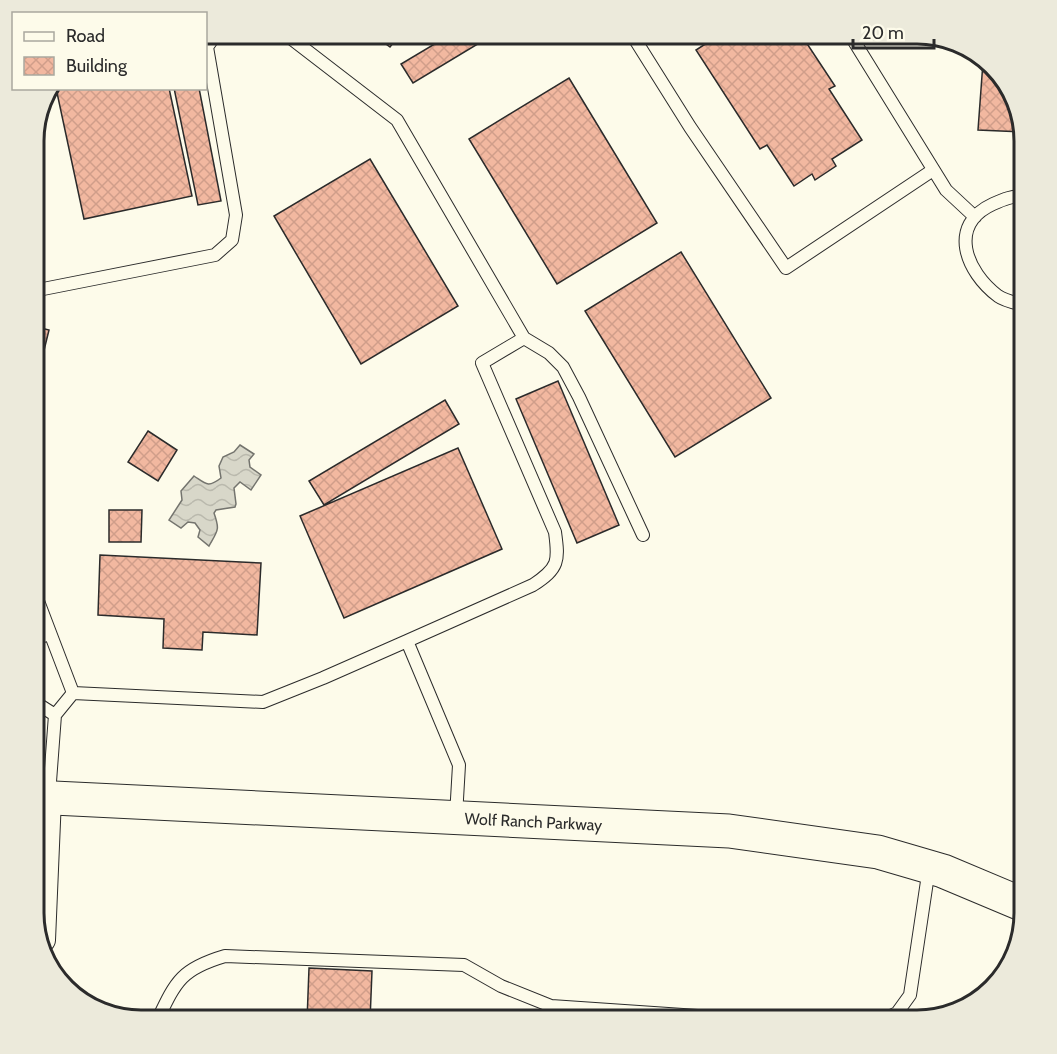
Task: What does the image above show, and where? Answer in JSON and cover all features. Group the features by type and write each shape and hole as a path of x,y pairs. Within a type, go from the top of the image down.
{"street":[{"name":"Wolf Ranch Parkway","path":"44,797 729,831 878,852 929,867 1014,901"}],"lane":[{"path":"298,44 396,120 525,338 549,353 563,367 643,535"},
{"path":"638,44 690,127 786,268 933,170"},
{"path":"856,44 946,190 975,217"},
{"path":"44,289 215,255 232,240 236,215 207,47"},
{"path":"1014,196 987,207 975,217 966,235 965,244 965,253 974,273 999,297 1014,302"},
{"path":"73,693 263,702 323,678 533,585 551,573 558,554 555,532 483,363 525,338"},
{"path":"44,618 73,693"},
{"path":"44,636 50,634"},
{"path":"407,641 459,765 456,818"},
{"path":"44,779 55,715 73,693"},
{"path":"44,708 55,715"},
{"path":"899,1010 910,995 929,867"},
{"path":"162,1010 184,974 203,962 225,956 464,965 501,986 551,1006 610,1010"}],"water":[{"path":"240,445 254,454 249,460 250,467 261,475 251,490 240,482 234,488 235,507 216,510 214,513 217,530 209,546 198,537 200,530 195,523 188,522 181,528 169,520 182,500 181,491 194,476 207,484 217,481 221,478 219,466 223,457 234,452"}],"building":[{"path":"435,44 478,44 413,83 401,64"},
{"path":"705,44 807,44 835,86 829,89 862,140 832,159 836,166 815,180 812,174 794,186 767,145 760,149 696,50"},
{"path":"982,69 1001,92 1013,132 978,130"},
{"path":"569,78 657,223 557,284 469,139"},
{"path":"57,90 169,90 192,196 84,219"},
{"path":"174,90 199,90 221,201 198,205"},
{"path":"370,159 458,306 361,364 274,216"},
{"path":"681,252 771,398 675,457 585,311"},
{"path":"44,329 49,330 44,350"},
{"path":"558,381 619,525 577,543 516,399"},
{"path":"445,400 459,424 324,505 309,481"},
{"path":"148,431 177,450 158,481 128,462"},
{"path":"458,448 502,549 344,618 300,516"},
{"path":"109,510 142,510 141,542 109,542"},
{"path":"100,555 261,563 257,635 203,632 202,650 163,648 164,619 98,615"},
{"path":"309,968 372,971 370,1010 307,1010"}]}
